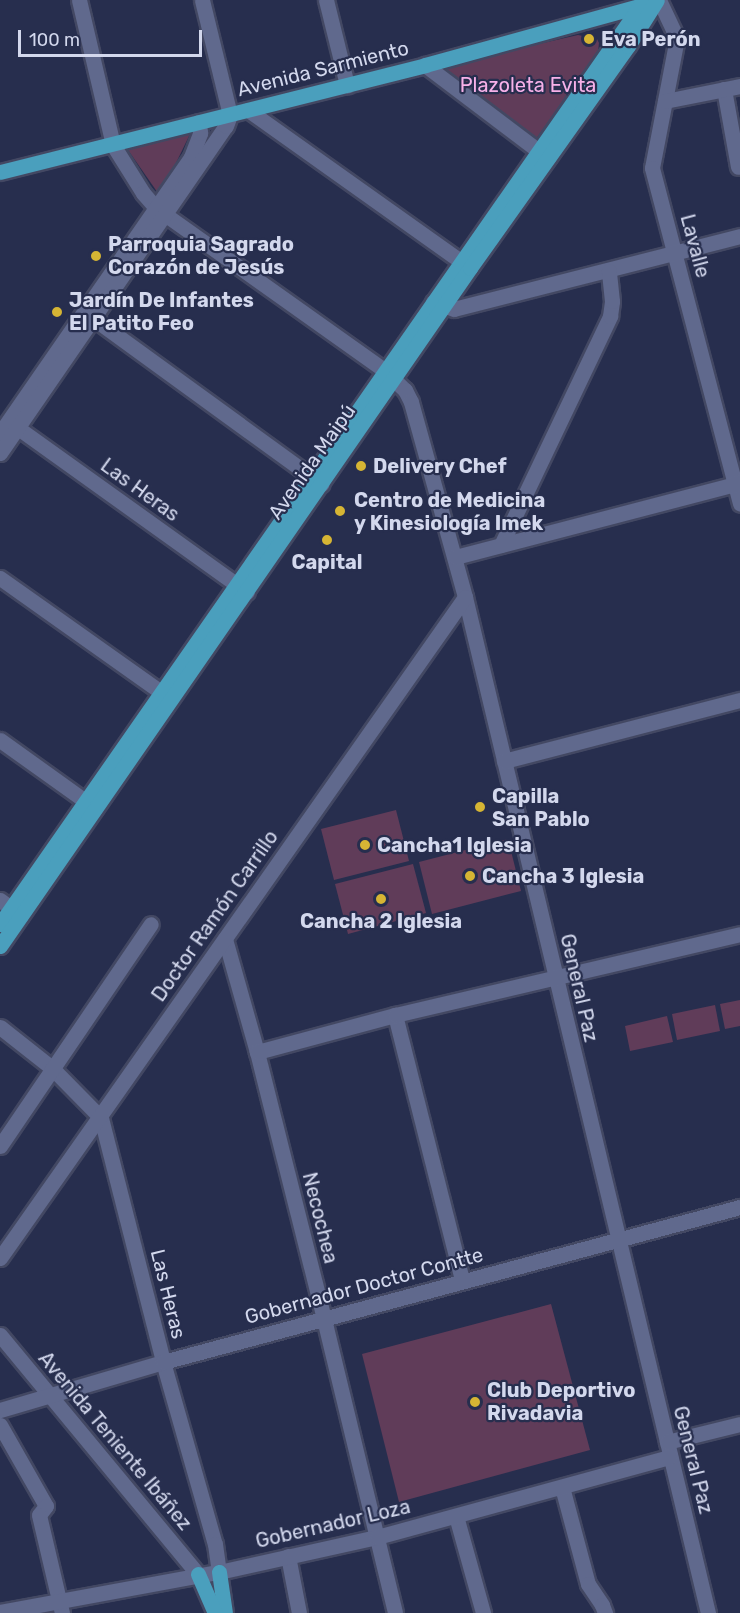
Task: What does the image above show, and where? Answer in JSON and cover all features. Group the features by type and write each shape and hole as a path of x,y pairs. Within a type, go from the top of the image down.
{"main road":[{"name":"Avenida Sarmiento","path":"0,171 113,145 425,65 614,7 657,0"},
{"name":"Avenida Maipú","path":"543,154 628,46 657,0"},
{"name":"Avenida Maipú","path":"0,924 90,805 242,588 543,154 642,3"},
{"name":"Avenida Maipú","path":"0,946 11,908"},
{"name":"Las Heras","path":"219,1572 225,1613"},
{"path":"198,1574 215,1613"}],"street":[{"path":"79,0 113,145 143,193 161,211 389,374"},
{"path":"0,453 9,428 161,211 226,126 230,114 202,0"},
{"path":"326,0 346,85"},
{"name":"Lavalle","path":"657,0 677,38 652,168 738,484 740,504"},
{"path":"425,65 543,154"},
{"path":"665,101 740,86"},
{"path":"724,89 738,167"},
{"path":"248,110 465,264"},
{"path":"161,211 191,157 200,133 199,122"},
{"path":"438,304 454,309 740,236"},
{"path":"501,545 610,316 612,301 609,271"},
{"path":"88,314 316,481"},
{"name":"General Paz","path":"389,374 411,402 455,557 708,1613"},
{"name":"Las Heras","path":"9,428 242,588"},
{"path":"455,557 738,484"},
{"path":"0,578 166,696"},
{"name":"Doctor Ramón Carrillo","path":"0,1258 101,1118 465,597"},
{"path":"504,760 740,699"},
{"path":"0,740 90,805"},
{"path":"0,1146 151,924"},
{"path":"257,1052 395,1015 740,934"},
{"name":"Necochea","path":"225,939 257,1052 395,1613"},
{"path":"395,1015 462,1280"},
{"path":"0,1028 52,1068 101,1118"},
{"name":"Las Heras","path":"101,1118 163,1362 215,1544 219,1572"},
{"name":"Gobernador Doctor Contte","path":"0,1410 163,1362 740,1207"},
{"name":"Avenida Teniente Ibáñez","path":"0,1335 198,1574"},
{"name":"Gobernador Loza","path":"0,1612 60,1607 198,1574 219,1572 377,1537 562,1487 740,1424"},
{"path":"0,1425 46,1506 39,1515 60,1607"},
{"path":"562,1487 588,1584 605,1613"},
{"path":"456,1516 483,1613"},
{"path":"288,1556 298,1613"}],"green space":[{"name":"Plazoleta Evita","path":"578,35 597,39 598,52 536,139 439,67"},
{"path":"191,132 160,196 128,150"},
{"name":"Cancha1 Iglesia","path":"396,810 409,861 334,880 321,829"},
{"name":"Cancha 3 Iglesia","path":"508,839 521,891 432,914 419,862"},
{"name":"Cancha 2 Iglesia","path":"413,864 426,913 348,934 335,884"},
{"path":"740,1000 740,1026 725,1029 720,1004"},
{"path":"715,1005 720,1031 677,1040 672,1014"},
{"path":"667,1016 673,1042 630,1051 625,1026"},
{"name":"Club Deportivo Rivadavia","path":"551,1304 590,1450 399,1502 362,1354"}],"place":[{"name":"Eva Perón","path":"589,39"},
{"name":"Parroquia Sagrado Corazón de Jesús","path":"96,256"},
{"name":"Jardín De Infantes El Patito Feo","path":"57,312"},
{"name":"Delivery Chef","path":"361,466"},
{"name":"Centro de Medicina y Kinesiología Imek","path":"340,511"},
{"name":"Capital","path":"327,540"},
{"name":"Capilla San Pablo","path":"480,807"},
{"name":"Cancha1 Iglesia","path":"365,845"},
{"name":"Cancha 3 Iglesia","path":"470,876"},
{"name":"Cancha 2 Iglesia","path":"381,899"},
{"name":"Club Deportivo Rivadavia","path":"475,1402"}]}
